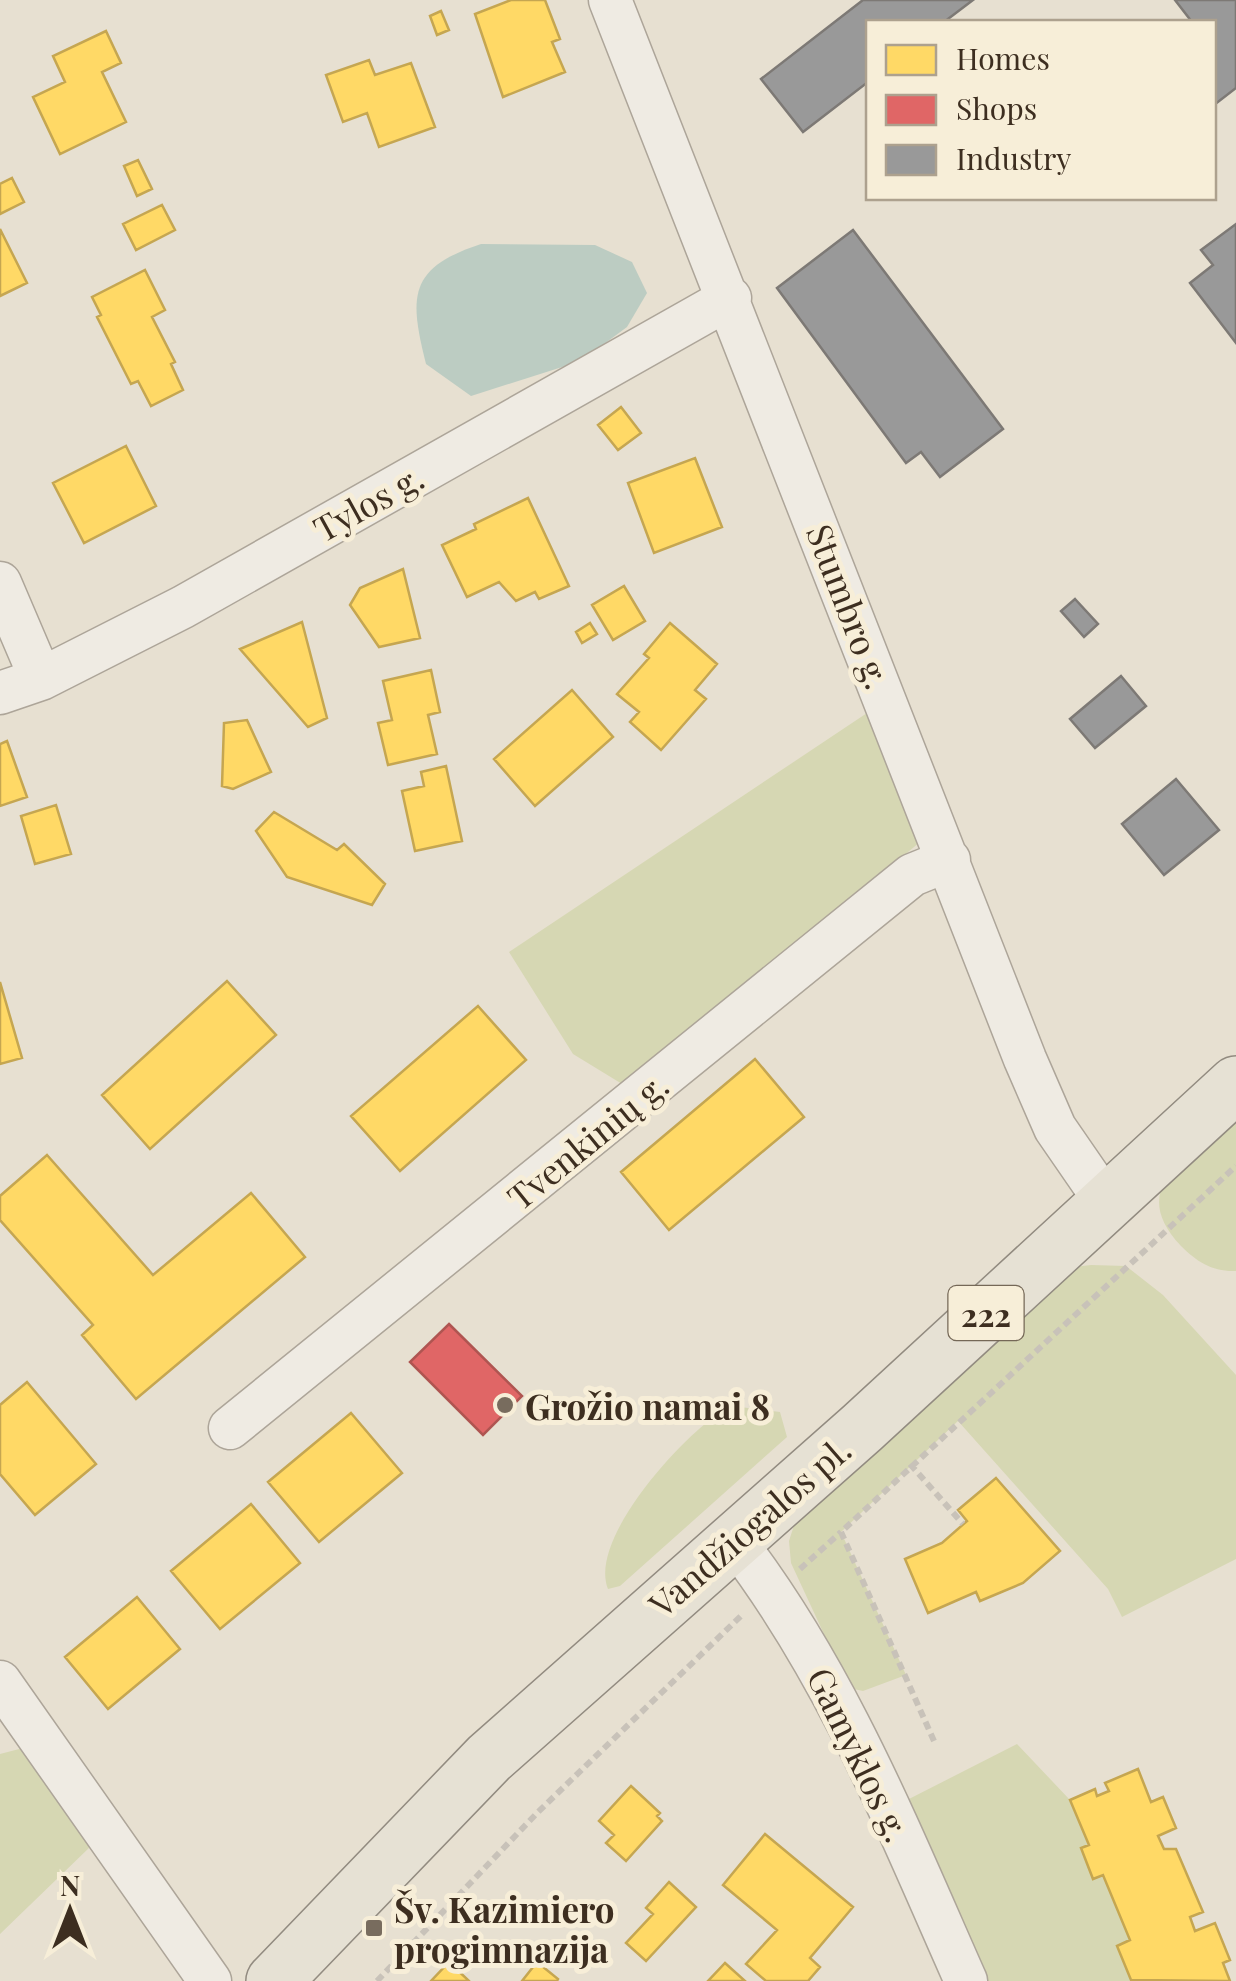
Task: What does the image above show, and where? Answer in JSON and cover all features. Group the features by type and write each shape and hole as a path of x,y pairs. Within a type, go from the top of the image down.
{"main road":[{"name":"Vandžiogalos pl.","path":"274,1981 489,1758 862,1428 1236,1084"}],"street":[{"name":"Stumbro g.","path":"610,0 1055,1128 1106,1202"},
{"name":"Tylos g.","path":"0,693 41,679 183,607 730,298"},
{"path":"0,584 41,679"},
{"name":"Tvenkinių g.","path":"230,1428 912,875 949,860"},
{"name":"Gamyklos g.","path":"733,1539 775,1592 848,1720 966,1981"},
{"path":"0,1682 210,1981"}],"path":[{"path":"377,1981 565,1786 739,1617 775,1592 1236,1166"},
{"path":"910,1464 963,1524"},
{"path":"841,1532 934,1741"}],"green space":[{"path":"867,713 920,842 627,1087 573,1054 509,952"},
{"path":"1236,1116 1236,1271 1228,1271 1206,1265 1181,1246 1165,1225 1159,1206 1161,1189 1170,1173"},
{"path":"1126,1266 1163,1295 1236,1375 1236,1559 1122,1617 1108,1589 958,1421 841,1532 906,1675 863,1691 849,1688 791,1563 789,1541 798,1513 1066,1268"},
{"path":"740,1407 780,1412 787,1437 620,1586 608,1589 605,1570 610,1547 637,1499 690,1437 709,1421"},
{"path":"1017,1744 1070,1800 1089,1845 1081,1849 1093,1878 1103,1875 1130,1940 1117,1946 1138,1981 988,1981 907,1800"},
{"path":"23,1748 90,1847 0,1934 0,1754"}],"shaded area":[{"path":"481,244 595,245 632,262 647,293 627,327 581,361 471,396 426,364 417,302 427,275 439,263"}],"building: Homes":[{"path":"511,0 545,0 560,39 552,42 565,72 503,97 475,14"},
{"path":"441,11 449,30 437,35 430,16"},
{"path":"106,31 121,63 102,72 126,122 60,154 33,97 65,82 53,56"},
{"path":"369,60 375,75 411,63 435,127 379,147 367,113 343,122 326,75"},
{"path":"138,160 152,189 137,196 124,166"},
{"path":"12,178 24,202 0,214 0,184"},
{"path":"162,205 175,230 136,250 123,224"},
{"path":"0,229 27,283 0,296"},
{"path":"145,270 165,310 152,317 175,362 171,364 183,390 151,406 138,381 131,384 97,317 101,315 92,297"},
{"path":"621,407 641,433 618,450 598,425"},
{"path":"126,446 156,506 84,543 53,483"},
{"path":"695,458 722,527 654,553 628,483"},
{"path":"528,498 569,586 539,599 535,592 516,601 499,582 467,597 442,545 476,529 474,524"},
{"path":"403,569 420,638 379,647 350,605 360,588"},
{"path":"624,586 645,621 613,640 592,605"},
{"path":"302,622 327,718 308,727 240,649"},
{"path":"590,623 597,634 582,643 576,632"},
{"path":"670,623 717,664 695,690 706,699 661,750 630,722 639,712 617,694 649,658 644,654"},
{"path":"431,670 440,712 428,715 437,754 388,765 378,723 392,720 383,681"},
{"path":"572,690 613,737 535,806 494,759"},
{"path":"247,720 271,772 233,789 222,786 224,723"},
{"path":"7,741 27,797 0,806 0,744"},
{"path":"446,766 462,841 415,851 402,791 424,786 421,772"},
{"path":"56,805 71,854 35,864 21,816"},
{"path":"274,812 337,850 344,844 385,884 372,905 287,877 256,831"},
{"path":"227,981 276,1035 150,1149 102,1095"},
{"path":"0,982 22,1058 0,1064"},
{"path":"478,1006 526,1060 400,1171 351,1116"},
{"path":"755,1059 804,1117 669,1230 621,1172"},
{"path":"47,1155 153,1275 251,1193 305,1257 136,1399 82,1335 93,1325 0,1220 0,1196"},
{"path":"27,1382 96,1464 35,1515 0,1474 0,1405"},
{"path":"351,1413 402,1473 319,1542 268,1482"},
{"path":"996,1478 1060,1551 1023,1583 980,1601 976,1592 928,1613 905,1559 942,1543 967,1521 958,1510"},
{"path":"251,1504 300,1563 220,1629 171,1571"},
{"path":"137,1597 180,1649 108,1709 65,1657"},
{"path":"1138,1769 1151,1802 1163,1797 1176,1828 1158,1836 1164,1849 1176,1849 1203,1912 1190,1917 1195,1931 1215,1923 1230,1960 1223,1963 1230,1981 1131,1980 1117,1946 1130,1940 1103,1875 1093,1879 1081,1848 1089,1845 1070,1800 1095,1789 1097,1796 1109,1791 1105,1783"},
{"path":"631,1786 660,1813 657,1816 662,1821 626,1861 606,1843 614,1835 599,1821"},
{"path":"765,1834 853,1907 810,1958 820,1967 808,1981 766,1981 746,1964 777,1930 723,1885"},
{"path":"669,1882 696,1907 646,1961 626,1943 653,1914 646,1908"},
{"path":"449,1962 469,1981 431,1981"},
{"path":"537,1962 558,1979 557,1981 522,1981"},
{"path":"725,1963 745,1981 708,1981"}],"building: Shops":[{"path":"449,1324 522,1396 483,1435 410,1362"}],"building: Industry":[{"path":"863,0 973,0 947,20 866,20 866,84 803,132 761,79"},
{"path":"1175,0 1236,0 1236,88 1216,103 1216,20 1190,20"},
{"path":"1236,224 1236,343 1190,283 1213,265 1201,250"},
{"path":"853,230 1003,429 940,477 921,452 906,463 777,288"},
{"path":"1075,599 1098,624 1084,637 1061,611"},
{"path":"1121,676 1146,706 1095,748 1070,719"},
{"path":"1176,779 1219,830 1164,875 1122,824"}],"place":[{"name":"Grožio namai 8","path":"505,1405"},
{"name":"Šv. Kazimiero progimnazija","path":"374,1928"}]}
